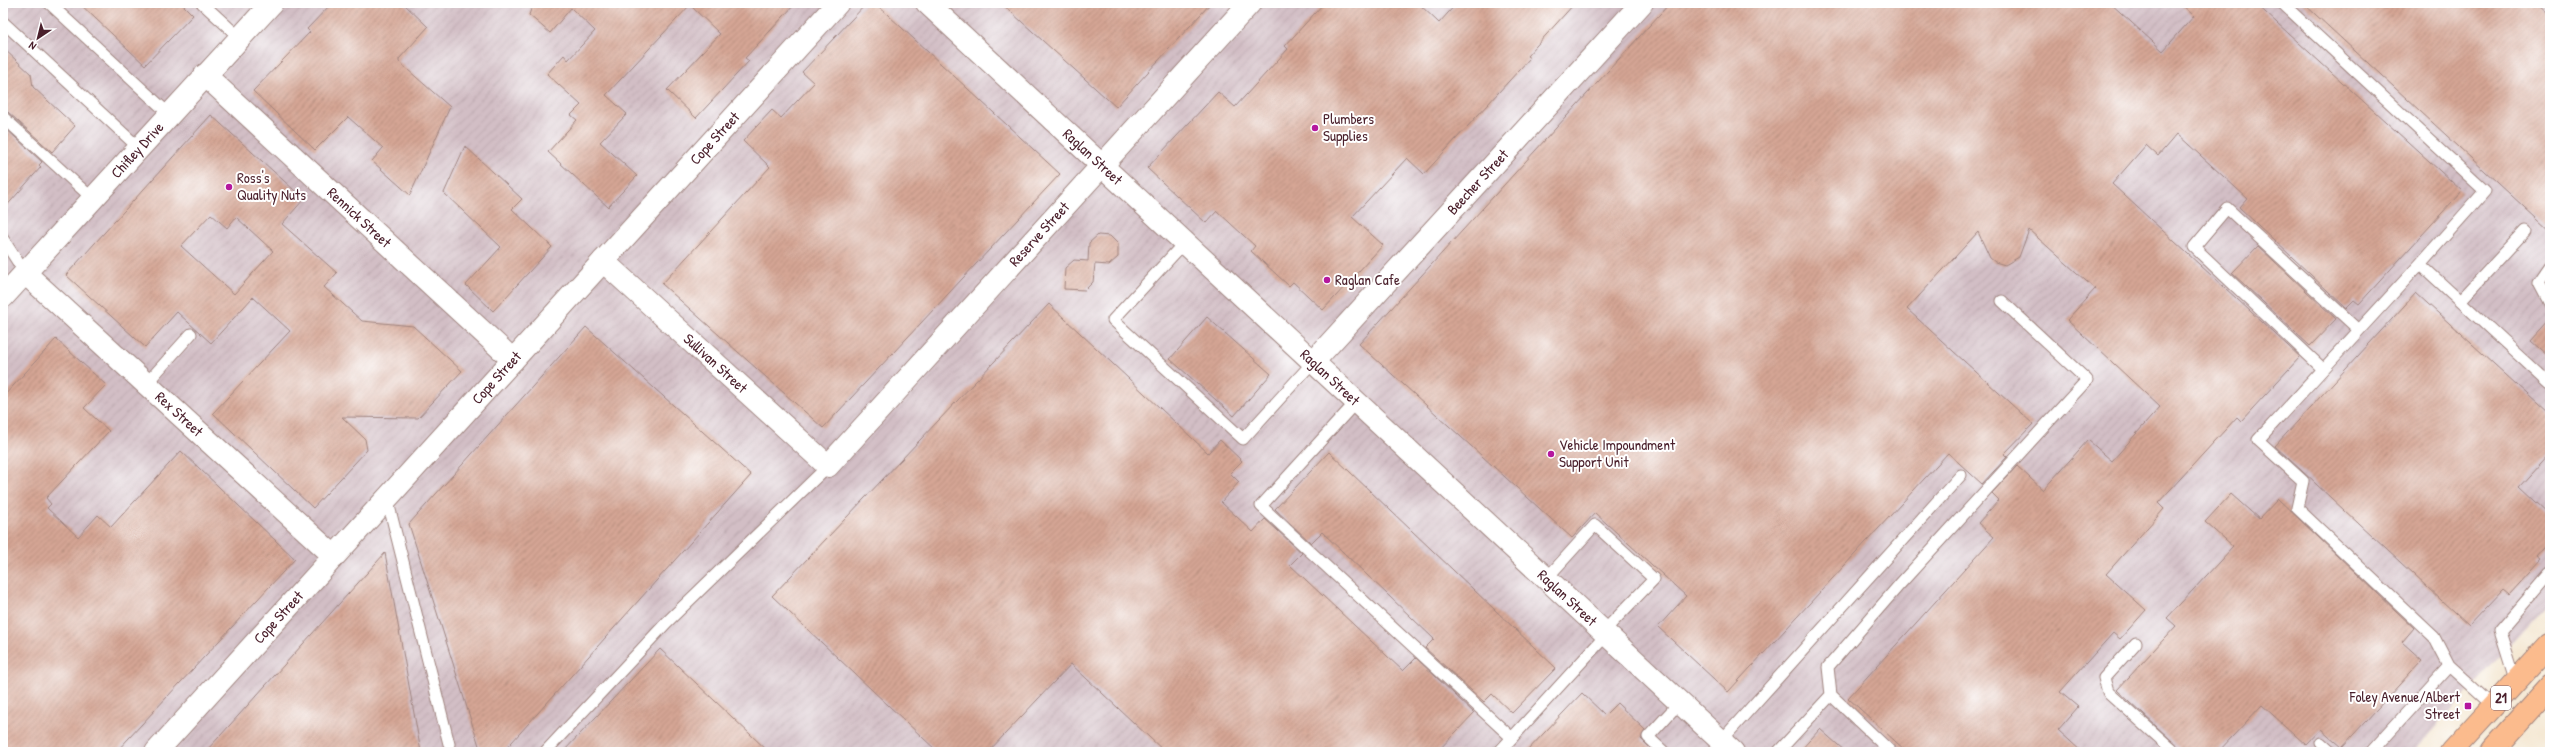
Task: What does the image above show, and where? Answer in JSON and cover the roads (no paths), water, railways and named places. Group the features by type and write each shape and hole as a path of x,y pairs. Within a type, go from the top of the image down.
{"main road":[{"name":"21","path":"2451,752 2550,644"},
{"name":"21","path":"2491,752 2550,686"}],"street":[{"name":"Chifley Drive","path":"3,297 272,3"},
{"name":"Cope Street","path":"156,752 838,3"},
{"name":"Raglan Street","path":"926,3 1727,746"},
{"name":"Reserve Street","path":"828,466 1250,3"},
{"name":"Beecher Street","path":"1313,362 1642,3"},
{"name":"Rennick Street","path":"205,75 513,360"},
{"name":"Sullivan Street","path":"603,261 828,466"},
{"name":"Rex Street","path":"25,273 334,556"}],"lane":[{"path":"48,3 170,115"},
{"path":"202,3 240,38"},
{"path":"2282,3 2485,191 2258,440 2303,481 2297,508 2434,637 2449,666 2493,706"},
{"path":"3,22 139,148"},
{"path":"3,117 93,199"},
{"path":"2323,369 2194,247 2228,208 2359,330"},
{"path":"2460,301 2524,232"},
{"path":"3,238 25,273"},
{"path":"1184,242 1113,320 1243,439 1313,362"},
{"path":"2420,264 2550,384"},
{"path":"2550,267 2539,283 2550,304"},
{"path":"1891,752 1831,695 1828,667 1900,584 2087,380 2002,301"},
{"path":"146,384 191,334"},
{"path":"1356,402 1261,506 1512,738"},
{"path":"545,752 667,622 828,466"},
{"path":"1727,746 1961,475"},
{"path":"387,498 449,744"},
{"path":"1499,752 1654,579 1596,525 1547,578"},
{"path":"2516,682 2500,631 2550,573"},
{"path":"2136,643 2104,678 2108,692 2175,752"},
{"path":"2371,752 2449,666"},
{"path":"1778,752 1831,695"},
{"path":"1664,752 1648,738 1680,702"},
{"path":"2321,743 2331,752"}],"place":[{"name":"Plumbers Supplies","path":"1315,128"},
{"name":"Ross's Quality Nuts","path":"229,187"},
{"name":"Raglan Cafe","path":"1327,280"},
{"name":"Vehicle Impoundment Support Unit","path":"1551,454"},
{"name":"Foley Avenue/Albert Street","path":"2468,706"}]}
